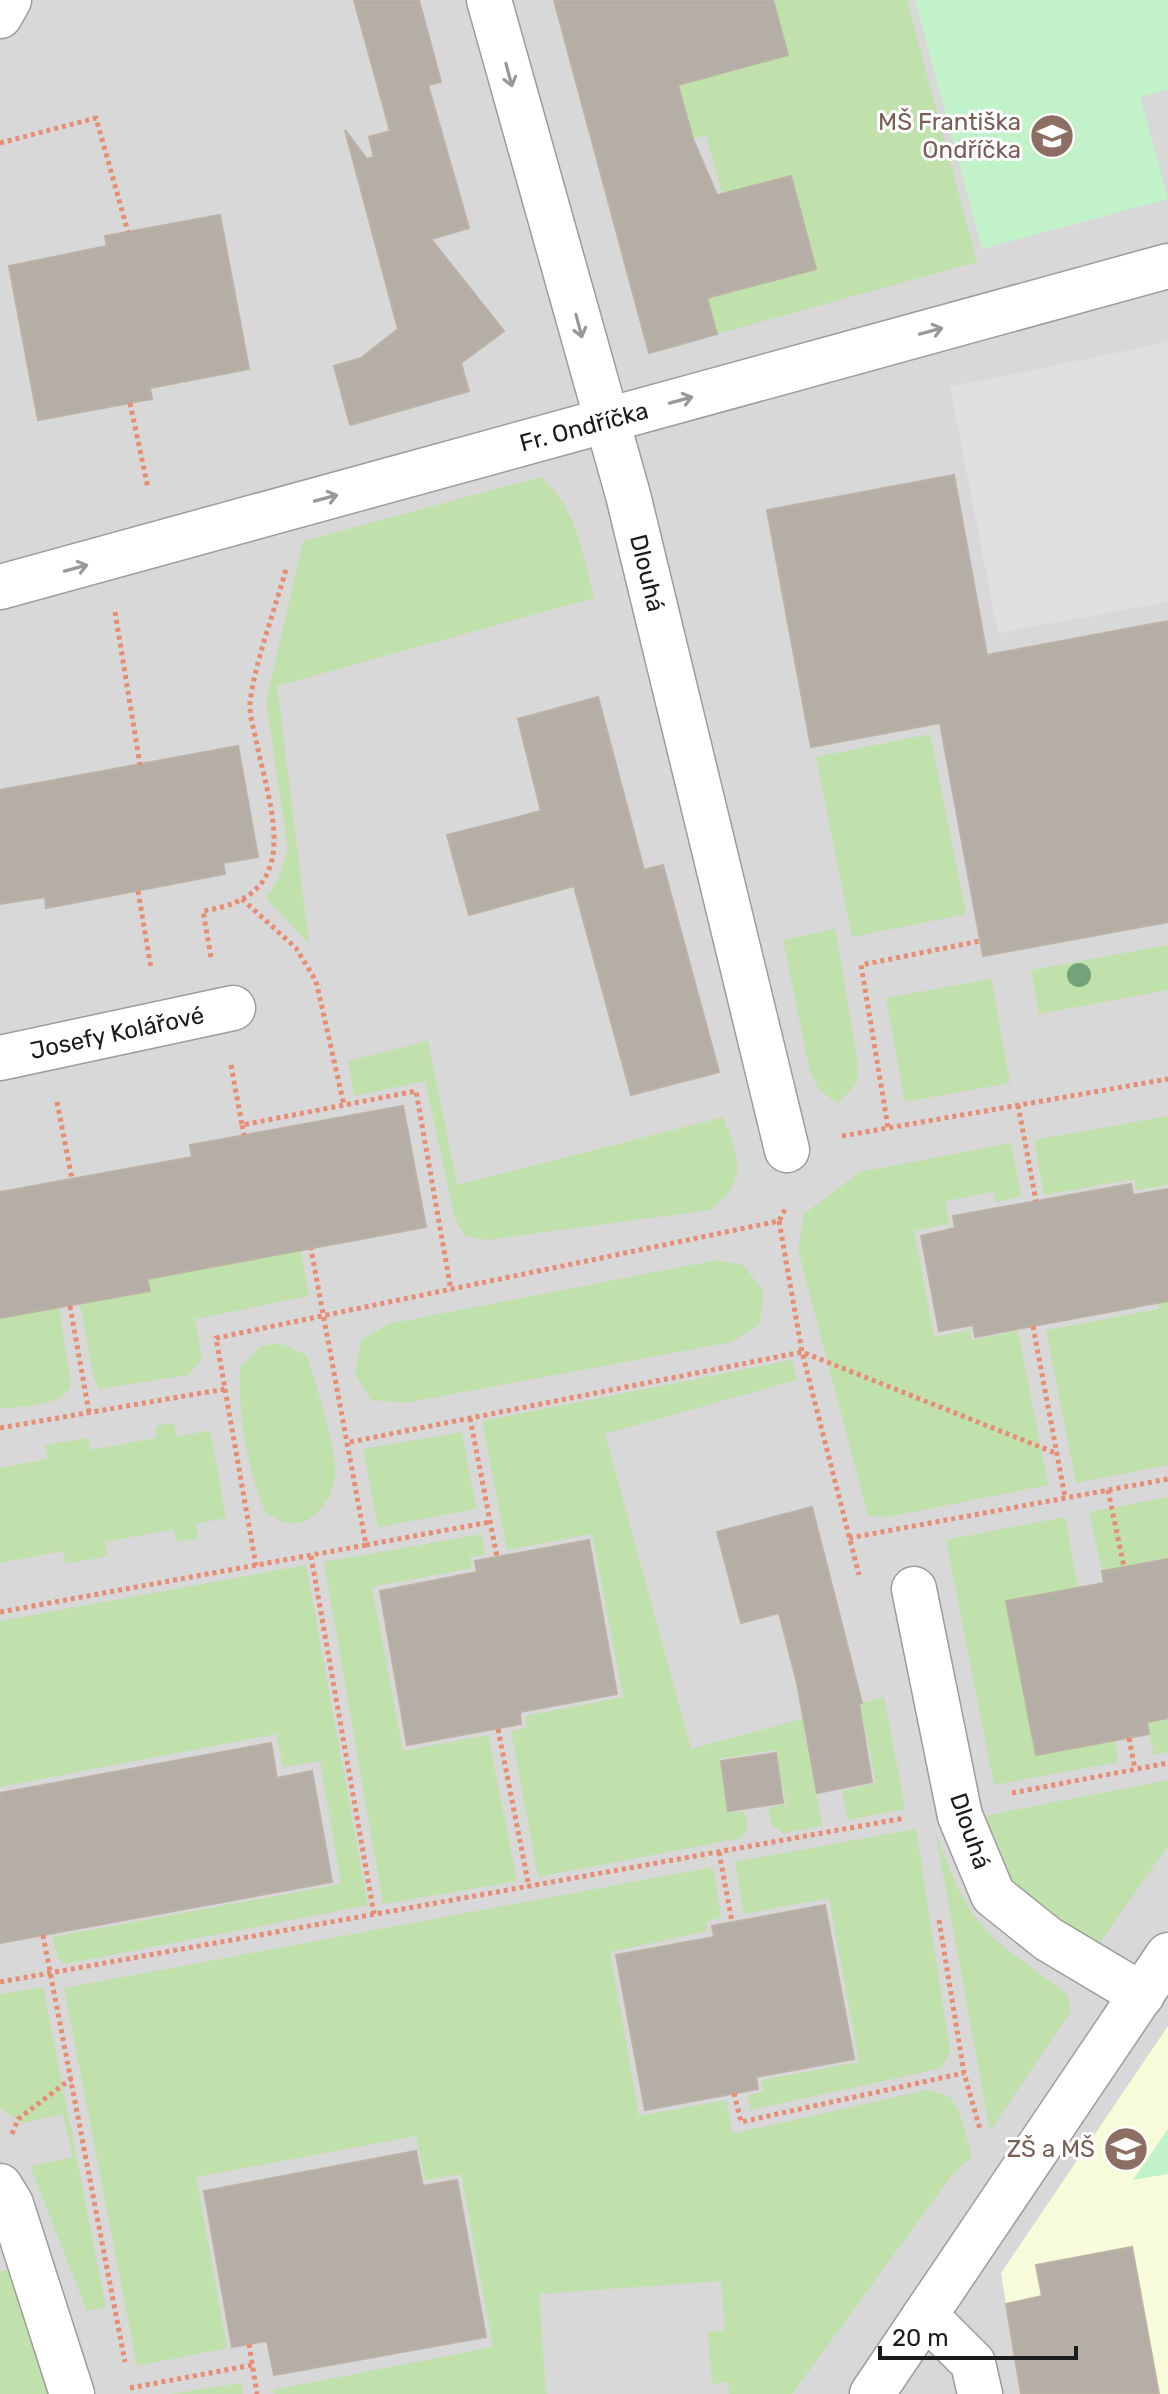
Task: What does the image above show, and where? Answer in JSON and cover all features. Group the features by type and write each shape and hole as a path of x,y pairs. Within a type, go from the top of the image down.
{"street":[{"path":"0,16 9,0"},
{"name":"Dlouhá","path":"489,0 628,495 787,1150"},
{"name":"Fr. Ondříčka","path":"0,587 1168,266"},
{"name":"Josefy Kolářové","path":"0,1058 227,1010"},
{"name":"Dlouhá","path":"914,1589 958,1804 993,1895 1048,1939 1142,1995"},
{"path":"872,2394 1168,1955"},
{"path":"0,2186 11,2204 72,2394"},
{"path":"925,2315 973,2363 980,2394"}],"path":[{"path":"0,143 96,118 128,232"},
{"path":"130,403 160,543"},
{"path":"244,1135 227,1010 203,911 256,893 275,860 270,809 250,705 295,538 290,508"},
{"path":"106,560 140,765"},
{"path":"138,891 161,1024"},
{"path":"242,899 296,948 316,981 344,1105"},
{"path":"888,1127 861,965 980,941"},
{"path":"47,1048 72,1179"},
{"path":"256,1566 216,1338 779,1221 789,1203 784,1167 787,1150 805,1143 1168,1079"},
{"path":"242,1125 416,1091 451,1290"},
{"path":"1018,1105 1036,1201"},
{"path":"311,1249 350,1442 366,1545"},
{"path":"70,1306 89,1412"},
{"path":"1033,1326 1065,1497"},
{"path":"350,1442 802,1352 1058,1454"},
{"path":"0,1428 225,1389"},
{"path":"470,1418 497,1557"},
{"path":"849,1538 1168,1479"},
{"path":"1108,1490 1124,1567"},
{"path":"0,1612 490,1522"},
{"path":"311,1556 374,1914"},
{"path":"498,1729 529,1887"},
{"path":"1129,1738 1135,1769"},
{"path":"0,1982 921,1815 958,1804 1168,1763"},
{"path":"719,1852 732,1922"},
{"path":"43,1935 131,2391 252,2365"},
{"path":"734,2093 741,2122 964,2073"},
{"path":"9,2142 18,2119 72,2078"},
{"path":"249,2344 257,2394"}],"shaded area":[{"path":"0,0 1168,0 1168,2394 0,2394"},
{"name":"MŠ Františka Ondříčka","path":"915,0 1168,0 1168,89 1140,97 1168,199 982,249"},
{"path":"1168,342 1168,602 998,633 950,387"},
{"name":"ZŠ a MŠ","path":"1168,2026 1168,2394 1159,2394 1042,2296 1006,2304 1001,2273"},
{"path":"1168,2129 1168,2174 1133,2180"}],"green space":[{"path":"608,0 907,0 977,262 717,334 706,295 740,229 755,285 815,269 791,176 722,193 706,135 693,139 682,115 679,85 788,55 778,20 573,70 561,31 600,19"},
{"path":"541,477 563,503 570,517 594,598 277,686 309,944 266,898 278,879 288,850 266,702 303,541"},
{"path":"930,734 966,914 852,937 816,757"},
{"path":"835,929 858,1063 856,1084 838,1103 819,1090 810,1072 783,940"},
{"path":"1168,945 1168,990 1039,1014 1031,970"},
{"path":"991,979 1010,1083 905,1102 886,998"},
{"path":"428,1041 457,1185 723,1117 736,1157 736,1177 731,1188 711,1210 486,1240 465,1236 455,1219 425,1081 354,1096 348,1061"},
{"path":"1168,1116 1168,1185 1137,1190 1134,1179 1044,1195 1034,1140"},
{"path":"1011,1143 1021,1197 996,1202 993,1192 945,1201 949,1224 914,1231 934,1337 970,1330 972,1340 1018,1331 1048,1485 887,1517 868,1516 798,1250 804,1214 860,1172"},
{"path":"301,1251 309,1296 195,1319 202,1358 189,1375 99,1389 94,1379 80,1305 149,1291 147,1279"},
{"path":"717,1260 744,1265 764,1293 759,1325 731,1342 405,1403 371,1400 355,1374 361,1340 388,1324"},
{"path":"1168,1295 1168,1465 1076,1483 1046,1330 1159,1309 1157,1297"},
{"path":"59,1308 71,1385 59,1398 50,1402 0,1409 0,1318"},
{"path":"280,1343 306,1355 325,1415 335,1464 334,1484 327,1501 314,1515 298,1523 266,1514 249,1461 242,1423 240,1368 259,1347"},
{"path":"792,1360 797,1380 605,1434 691,1749 884,1697 905,1809 848,1820 842,1791 876,1783 863,1720 804,1732 822,1826 783,1833 771,1824 768,1808 786,1804 776,1750 720,1759 728,1813 744,1811 748,1827 741,1838 538,1877 511,1731 527,1727 525,1716 623,1697 592,1534 507,1550 482,1421"},
{"path":"174,1423 177,1437 210,1430 226,1518 195,1524 198,1538 177,1542 174,1529 105,1542 107,1556 66,1564 63,1551 0,1563 0,1468 48,1459 45,1445 88,1438 91,1450 156,1438 156,1426"},
{"path":"462,1432 476,1509 378,1527 363,1449"},
{"path":"1168,1497 1168,1559 1102,1571 1089,1512"},
{"path":"1065,1517 1078,1588 1006,1601 1036,1754 1115,1740 1118,1762 994,1785 946,1540"},
{"path":"482,1534 485,1555 470,1557 472,1568 372,1587 403,1751 488,1735 517,1881 383,1904 324,1562"},
{"path":"306,1565 368,1905 65,1964 58,1958 52,1937 341,1884 320,1761 283,1767 276,1734 0,1787 0,1621"},
{"path":"1168,1718 1168,1752 1154,1755 1147,1722"},
{"path":"1168,1780 1168,1845 1100,1943 1052,1917 1011,1887 979,1817"},
{"path":"916,1829 950,2052 942,2068 750,2110 748,2095 763,2092 761,2080 859,2062 829,1898 744,1914 735,1862"},
{"path":"935,1830 951,1873 983,1927 1067,1995 1071,2011 990,2131"},
{"path":"713,1867 721,1917 706,1922 707,1931 610,1952 639,2116 726,2100 732,2134 927,2090 950,2096 960,2115 972,2156 952,2175 792,2394 729,2394 728,2382 712,2384 708,2332 725,2330 721,2281 539,2294 546,2394 274,2394 273,2390 493,2347 461,2174 425,2180 416,2136 196,2177 227,2348 137,2366 64,1988"},
{"path":"43,1987 106,2308 87,2311 30,2166 73,2157 63,2114 22,2123 0,2108 0,1994"},
{"path":"7,2270 51,2394 0,2394 0,2271"},
{"path":"241,2383 243,2394 170,2394"}],"building":[{"path":"354,0 419,0 441,82 428,85 469,228 431,239 504,331 461,363 469,391 350,425 334,366 361,358 398,329 345,130 367,159 374,157 369,137 390,131"},
{"path":"554,0 773,0 788,55 678,85 693,139 717,195 791,176 816,269 707,298 717,334 649,353"},
{"path":"220,215 249,369 150,388 152,399 38,420 9,266 107,246 105,236"},
{"path":"954,475 987,655 1168,621 1168,922 983,956 940,723 811,747 767,510"},
{"path":"598,697 644,870 663,865 719,1072 631,1095 574,886 469,915 447,835 541,811 518,719"},
{"path":"238,746 258,857 223,863 225,874 46,908 45,897 0,904 0,790"},
{"path":"403,1106 426,1227 147,1279 150,1291 0,1318 0,1192 192,1157 190,1145"},
{"path":"1131,1184 1133,1195 1168,1189 1168,1301 975,1337 973,1325 939,1331 921,1236 955,1228 953,1216"},
{"path":"812,1507 862,1703 859,1704 872,1782 817,1793 797,1683 779,1613 741,1623 717,1532"},
{"path":"589,1540 617,1694 520,1712 521,1724 407,1745 380,1591 477,1572 475,1561"},
{"path":"1168,1559 1168,1718 1147,1722 1149,1734 1036,1755 1006,1601 1104,1583 1102,1571"},
{"path":"271,1743 277,1778 312,1771 332,1882 0,1943 0,1793"},
{"path":"776,1753 783,1803 728,1811 721,1761"},
{"path":"825,1905 854,2059 756,2077 758,2089 645,2110 616,1955 714,1937 712,1926"},
{"path":"416,2151 423,2186 457,2180 486,2337 274,2375 267,2341 232,2347 204,2191"},
{"path":"1132,2247 1159,2394 1021,2394 1006,2304 1042,2296 1036,2265"}],"place":[{"name":"MŠ Františka Ondříčka","path":"1052,136"},
{"name":"ZŠ a MŠ","path":"1126,2149"}]}
